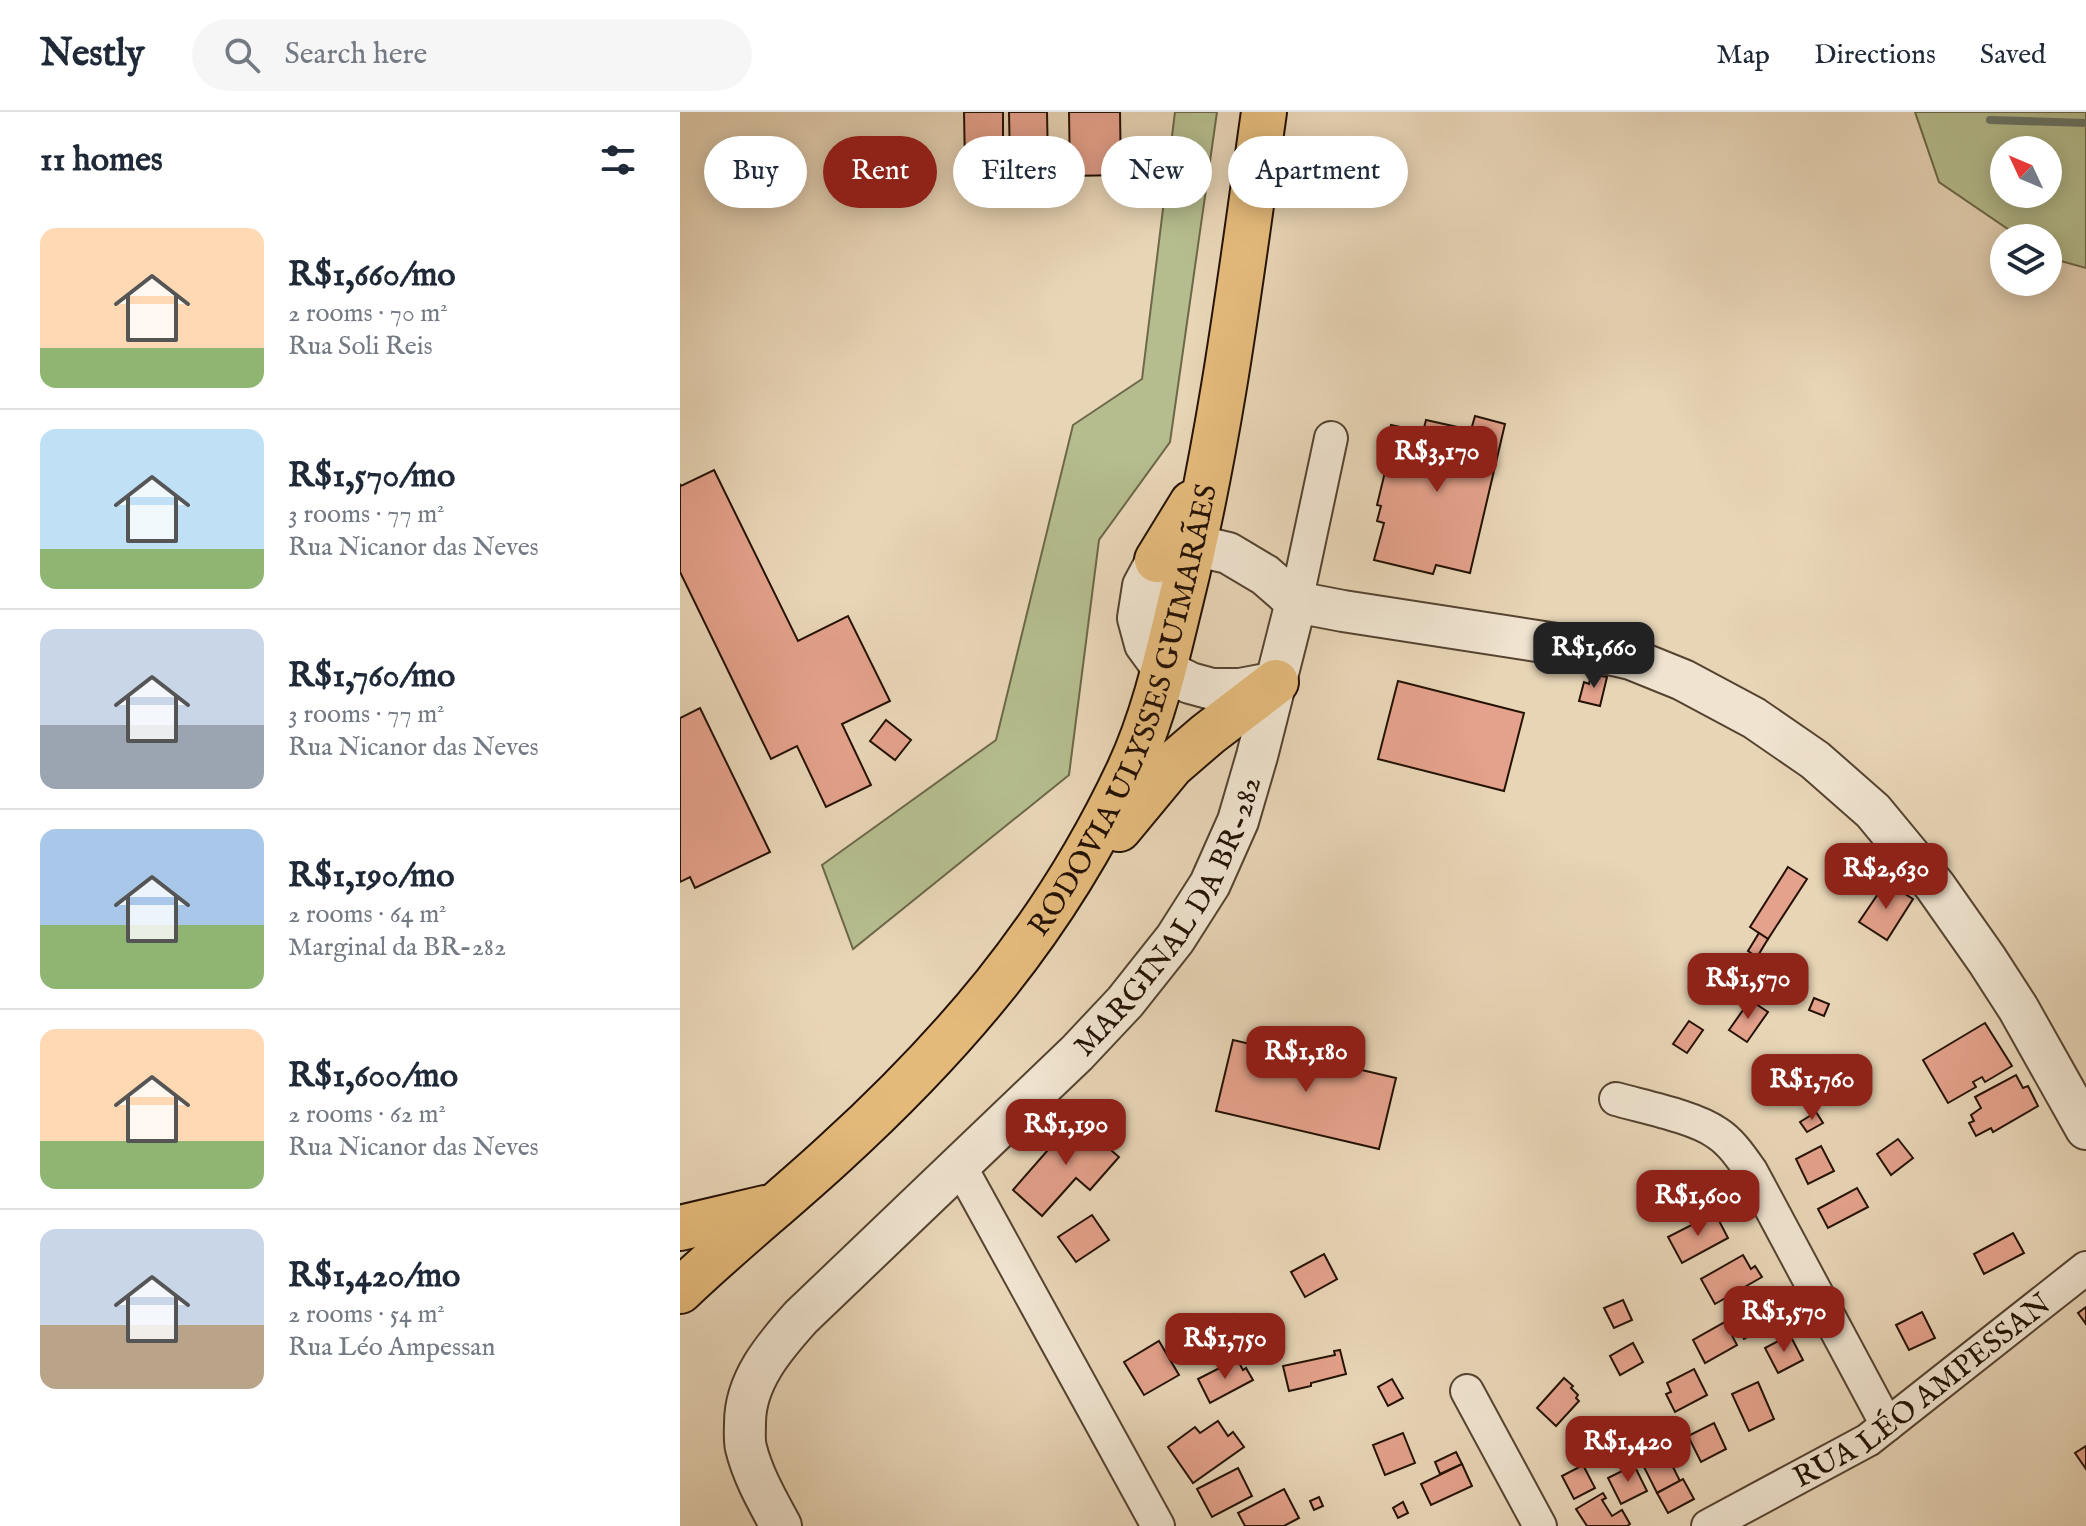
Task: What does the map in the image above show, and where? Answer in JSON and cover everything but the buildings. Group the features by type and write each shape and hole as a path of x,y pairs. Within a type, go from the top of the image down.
{"highway":[{"name":"RODOVIA ULYSSES GUIMARÃES","path":"680,1291 867,1123 933,1056 994,986 1041,924 1093,841 1130,768 1164,670 1176,553 1207,477 1227,369 1264,112"},
{"path":"1041,924 1172,765 1276,682"},
{"name":"RODOVIA ULYSSES GUIMARÃES","path":"680,1228 775,1206"}],"street":[{"name":"MARGINAL DA BR-282","path":"781,1526 757,1481 744,1444 745,1406 759,1370 801,1317 1077,1053 1125,1002 1175,939 1210,884 1238,821 1257,756 1296,602 1331,438"},
{"path":"1176,553 1228,553 1265,575 1296,602 1583,648 1631,659 1683,680 1754,718 1815,760 1873,811 1935,886 2018,1008 2086,1129"},
{"path":"1164,670 1190,683 1212,689 1240,689 1276,682"},
{"path":"1616,1099 1699,1123 1718,1133 1735,1150 1751,1171 1887,1425"},
{"path":"960,1166 1158,1526"},
{"name":"RUA LÉO AMPESSAN","path":"1708,1526 1845,1453 1887,1425 2086,1268"},
{"path":"1467,1391 1540,1526"}],"green space":[{"path":"1175,112 1217,112 1212,147 1212,136 1172,136"},
{"path":"1915,112 2086,112 2086,268 2062,261 2062,224 2000,224 1939,182"},
{"path":"1163,208 1203,208 1170,442 1099,540 1069,775 853,949 822,865 996,740 1073,425 1142,379"}],"waterway":[{"path":"1990,120 2086,123"}]}
